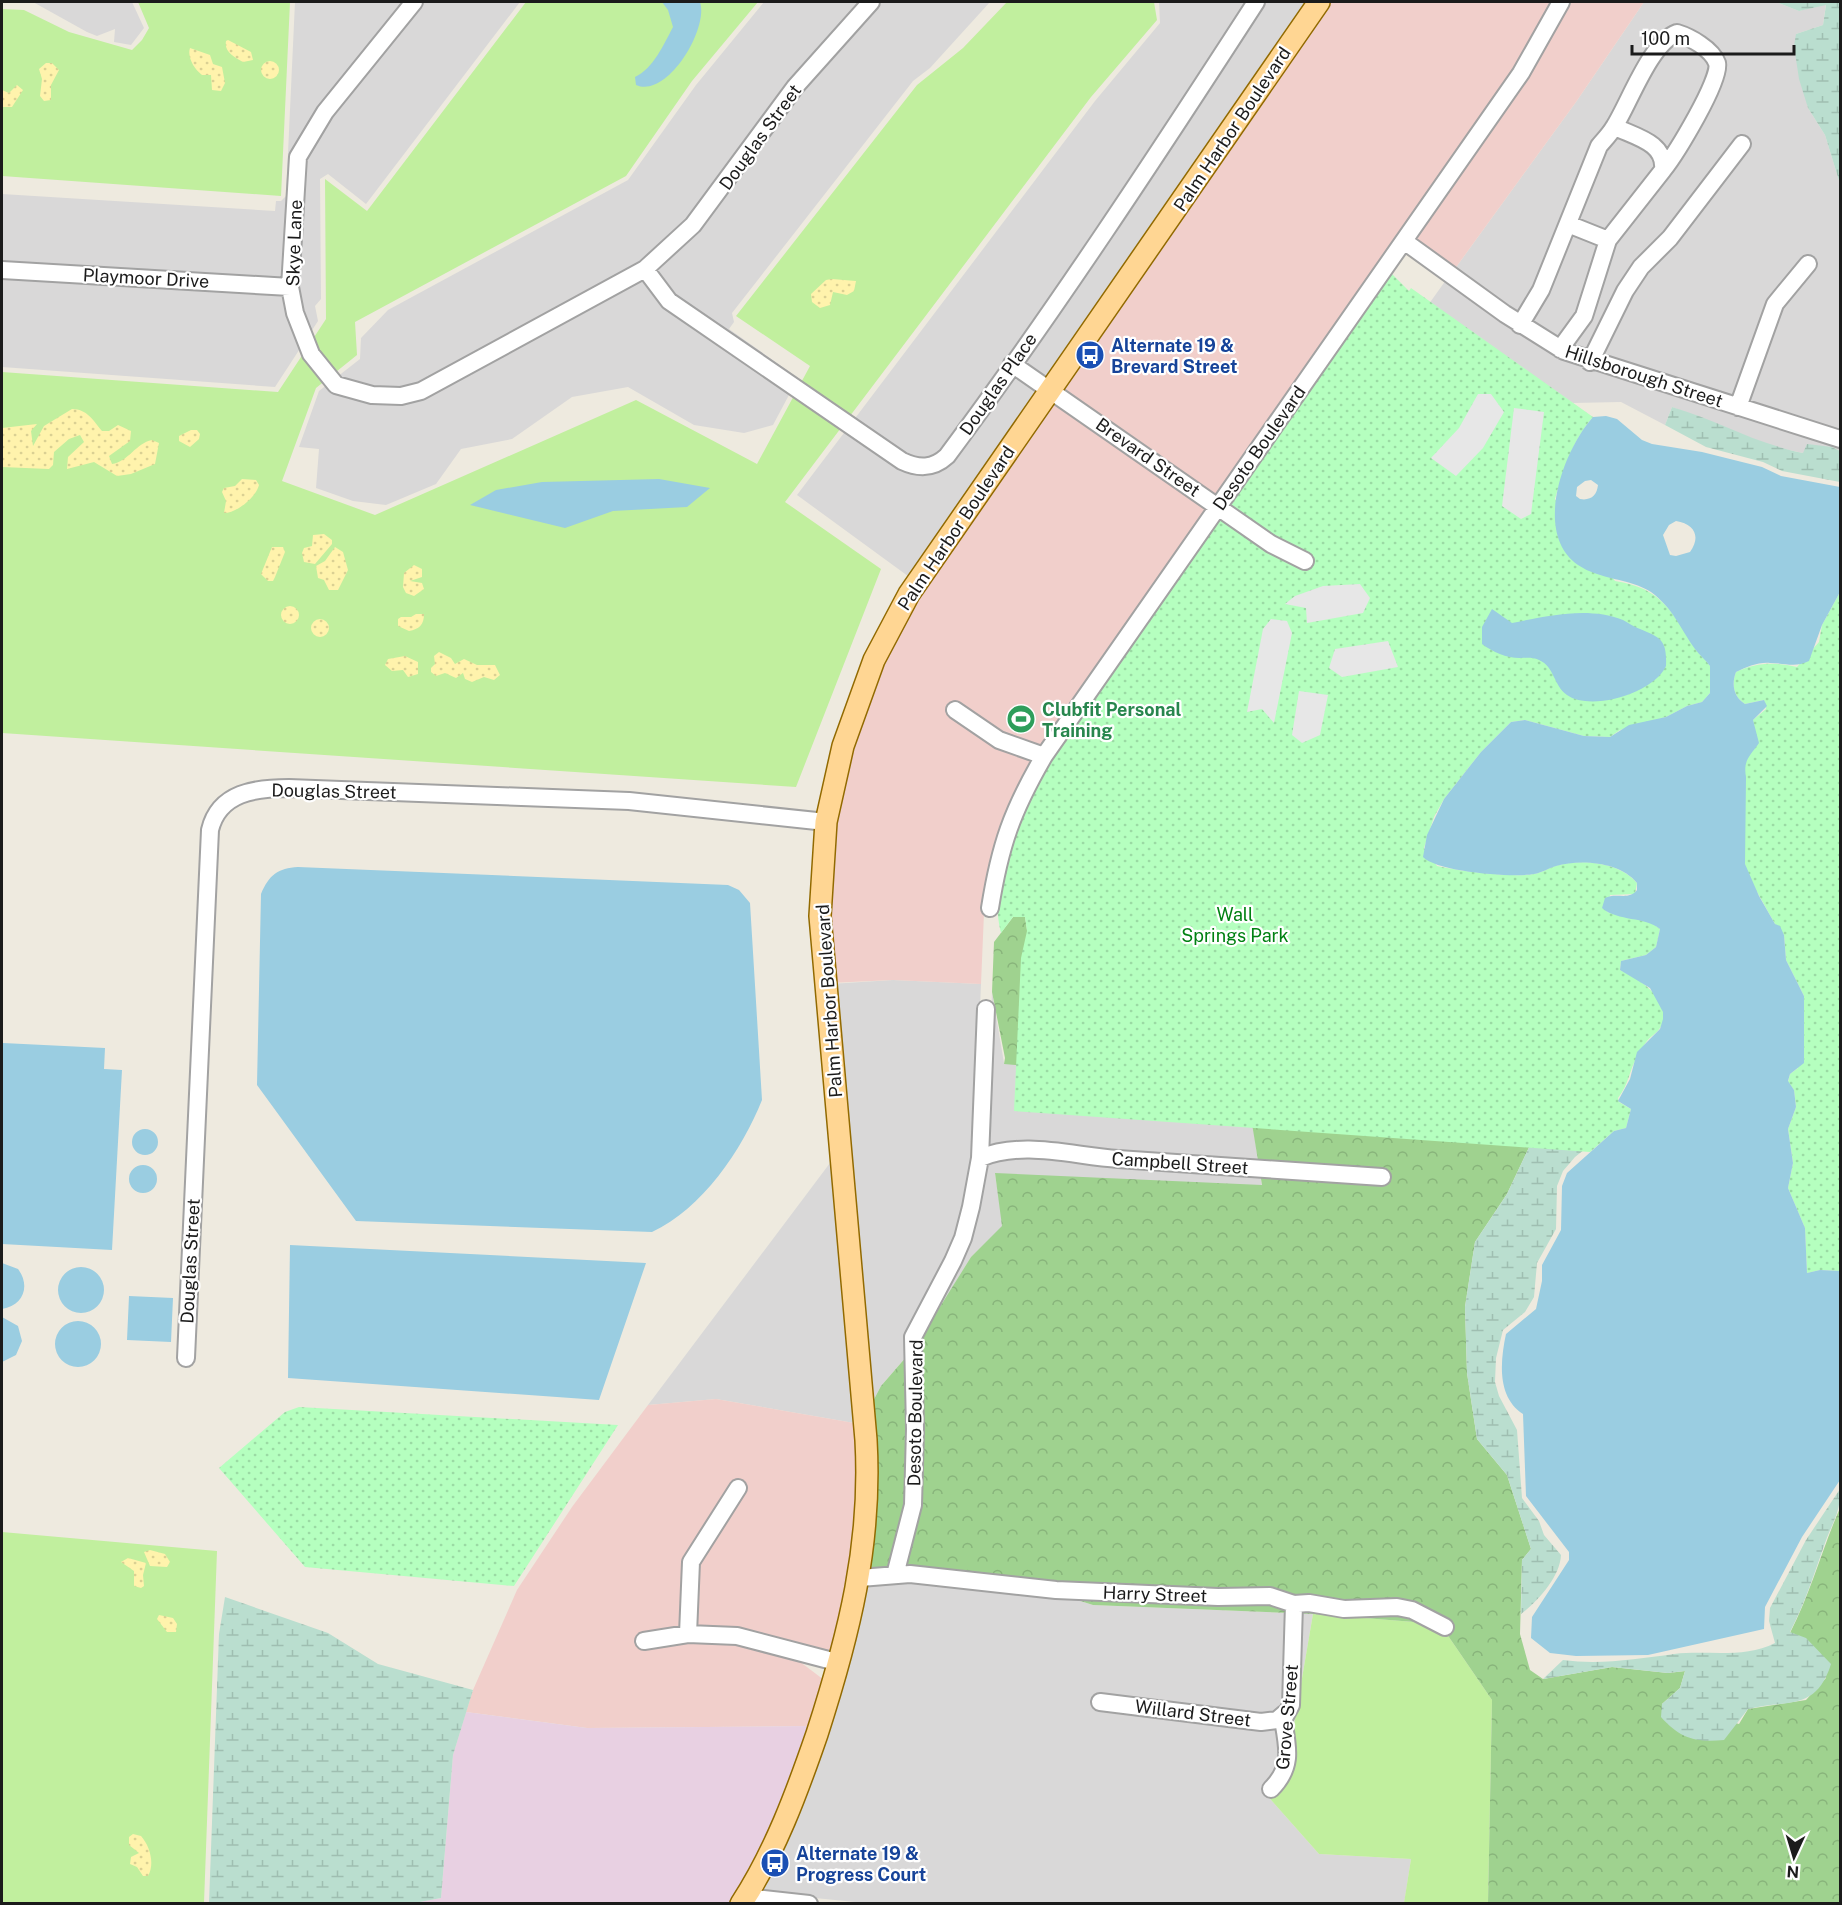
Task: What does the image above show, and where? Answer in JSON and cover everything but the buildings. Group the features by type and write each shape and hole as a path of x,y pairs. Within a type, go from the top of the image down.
{"main road":[{"name":"Palm Harbor Boulevard","path":"743,1900 771,1849 801,1783 840,1663 860,1578 867,1508 868,1460 820,916 826,822 852,716 891,624 931,560 1052,390 1319,2"}],"street":[{"name":"Skye Lane","path":"414,2 325,112 298,157 290,287 295,313 311,354 336,385 372,395 401,396 421,391 645,269"},
{"name":"Douglas Street","path":"645,269 693,225 795,87 871,2"},
{"name":"Douglas Place","path":"645,269 669,302 902,461 914,467 939,463 947,456 1158,154 1256,2"},
{"name":"Desoto Boulevard","path":"990,908 997,865 1006,831 1021,797 1044,756 1521,73 1561,2"},
{"path":"1520,325 1541,290 1599,146 1615,127 1632,89 1669,36 1677,33 1684,35 1711,54 1717,63 1718,74 1699,112 1663,170 1608,240 1584,316 1560,349"},
{"path":"1615,127 1659,149 1664,160 1663,170"},
{"path":"1590,362 1624,291 1641,267 1670,238 1742,144"},
{"path":"1568,224 1608,240"},
{"name":"Hillsborough Street","path":"1404,241 1520,325 1560,349 1590,362 1840,439"},
{"path":"1738,407 1775,304 1808,264"},
{"name":"Playmoor Drive","path":"2,270 290,287"},
{"name":"Brevard Street","path":"1012,364 1271,544 1305,561"},
{"path":"955,710 999,740 1044,756"},
{"name":"Douglas Street","path":"186,1358 210,830 213,818 221,807 241,794 255,790 289,788 629,801 826,822"},
{"name":"Desoto Boulevard","path":"895,1575 909,1529 914,1496 913,1337 963,1238 980,1158 986,1009"},
{"name":"Campbell Street","path":"980,1158 997,1150 1017,1149 1114,1159 1382,1177"},
{"path":"688,1634 691,1562 738,1488"},
{"name":"Harry Street","path":"860,1578 920,1574 1056,1590 1218,1597 1270,1596 1294,1604 1309,1603 1357,1610 1397,1607 1412,1610 1445,1627"},
{"name":"Grove Street","path":"1271,1789 1284,1774 1287,1761 1288,1741 1284,1714 1291,1705 1294,1604"},
{"path":"644,1641 688,1634 737,1636 840,1663"},
{"name":"Willard Street","path":"1100,1702 1261,1722 1277,1720 1284,1714"},
{"path":"743,1900 809,1904"}],"shaded area":[{"path":"33,2 132,2 144,28 131,45 114,42 115,29 97,36"},
{"path":"295,2 520,2 366,204 328,174 320,179 321,299 315,306 318,321 275,387 2,367 2,194 275,211 276,201 281,201 286,196"},
{"path":"764,2 990,2 930,68 913,81 732,313 734,322 729,329 798,378 773,425 744,433 694,425 628,387 572,397 512,439 461,449 436,484 386,505 353,501 316,488 319,449 299,447 319,391 360,359 361,338 388,310 628,180 696,85"},
{"path":"1159,2 1312,2 912,579 797,495 1095,101 1160,23"},
{"path":"1326,2 1554,2 1531,47 1217,497 1060,388"},
{"path":"1567,2 1644,2 1576,102 1454,270 1412,240"},
{"path":"1644,2 1776,2 1799,11 1826,4 1823,25 1796,34 1808,108 1825,135 1840,184 1840,433 1745,403 1780,307 1815,263 1807,255 1770,301 1734,400 1598,358 1645,272 1678,243 1688,226 1669,235 1638,262 1619,284 1587,354 1569,346 1609,254 1723,63 1668,30 1519,316 1454,270 1576,102"},
{"path":"1682,41 1707,59 1712,72 1668,153 1622,124 1637,92 1672,42"},
{"path":"1616,134 1655,154 1658,168 1607,233 1575,220 1604,149"},
{"path":"1570,232 1601,244 1579,313 1558,341 1529,323"},
{"path":"1446,280 1561,357 1593,370 1840,446 1840,451 1832,447 1803,453 1774,447 1672,407 1665,425 1621,402 1573,403 1426,308"},
{"path":"1478,394 1491,394 1504,412 1483,448 1456,476 1431,458 1459,428"},
{"path":"1053,398 1210,508 1042,749 1001,734 953,702 947,712 1035,760 984,913 981,984 893,980 830,983 827,860 848,748 896,627"},
{"path":"1514,408 1544,412 1531,514 1521,519 1502,506"},
{"path":"1360,584 1370,598 1363,613 1307,623 1306,608 1285,604 1295,596 1323,586"},
{"path":"1271,619 1287,621 1292,633 1274,723 1262,709 1247,712 1263,629"},
{"path":"1388,641 1398,667 1342,677 1329,668 1335,649"},
{"path":"1299,691 1328,695 1320,735 1302,743 1292,735"},
{"path":"893,980 981,984 974,1154 958,1235 907,1356 881,1386 870,1407 830,984"},
{"path":"992,992 1004,1063 1247,1087 1262,1186 995,1174 1003,1226 971,1257 922,1337 985,1163 1021,1142 997,1144 986,1149"},
{"path":"836,1155 860,1424 716,1399 648,1405"},
{"path":"716,1399 860,1424 860,1530 831,1670 799,1646 694,1628 696,1564 746,1486 737,1480 686,1559 683,1629 638,1636 639,1648 689,1641 736,1642 795,1658 828,1683 813,1726 587,1728 466,1712 473,1690 517,1590 572,1507 648,1405"},
{"path":"899,1581 1055,1593 1093,1605 1313,1614 1294,1725 1264,1792 1319,1854 1411,1859 1404,1904 875,1904 754,1892 864,1585"},
{"path":"466,1712 587,1728 813,1726 795,1781 734,1903 409,1904 441,1898 453,1755"}],"green space":[{"path":"138,2 290,2 281,196 2,176 2,9 24,10 69,32 132,50 149,28"},
{"path":"526,2 758,2 692,81 626,176 355,322 357,355 316,388 282,481 375,515 636,400 757,464 810,366 736,316 917,85 963,48 1007,2 1154,2 1157,20 1091,97 785,502 881,569 796,787 2,733 2,372 278,392 326,319 325,179 367,211"},
{"path":"1776,2 1840,2 1840,184 1825,135 1808,108 1799,79 1794,46 1796,34 1823,25 1826,5 1799,11"},
{"name":"Wall Springs Park","path":"1390,272 1409,291 1411,288 1593,417 1574,446 1555,499 1615,581 1644,589 1664,604 1710,666 1710,693 1702,702 1687,706 1666,717 1620,730 1610,737 1584,736 1525,720 1511,722 1481,752 1444,799 1434,817 1424,848 1437,866 1458,870 1500,875 1525,875 1565,864 1587,862 1621,870 1637,883 1635,894 1610,895 1607,912 1652,923 1660,929 1656,947 1646,955 1621,961 1620,970 1637,979 1653,993 1663,1010 1664,1019 1660,1028 1647,1041 1637,1057 1618,1098 1619,1102 1631,1109 1626,1128 1614,1131 1590,1152 1014,1111 1021,958 1027,931 1025,917 1013,917 1001,933 998,889 1008,845 1017,824 1046,763"},
{"path":"1672,407 1786,449 1803,453 1807,444 1832,447 1840,451 1840,482 1782,471 1763,462 1706,447 1665,425"},
{"path":"1840,592 1840,1271 1820,1270 1807,1273 1805,1228 1788,1188 1793,1163 1788,1129 1796,1107 1794,1090 1788,1082 1790,1074 1798,1068 1804,996 1786,960 1784,935 1775,924 1747,874 1744,766 1747,755 1755,748 1753,720 1766,709 1764,700 1745,704 1741,701 1734,690 1734,682 1736,672 1751,666 1781,664 1797,667 1819,642 1822,625"},
{"path":"1013,917 1025,917 1027,930 1540,1124 1507,1194 1475,1242 1465,1307 1467,1373 1477,1439 1507,1475 1531,1549 1522,1560 1520,1634 1530,1670 1543,1679 1612,1667 1668,1673 1685,1671 1680,1688 1662,1704 1739,1724 1748,1709 1806,1700 1826,1678 1790,1633 1840,1508 1840,1903 1488,1903 1492,1700 1440,1624 1313,1614 1093,1605 1055,1593 903,1568 918,1342 971,1257 1002,1226 995,1173 1262,1185 1246,1087 1004,1064 1005,1058 992,992 994,942"},
{"path":"1540,1124 1599,1138 1575,1157 1563,1171 1557,1186 1556,1229 1537,1263 1534,1297 1525,1312 1503,1330 1496,1358 1495,1382 1499,1396 1517,1430 1522,1498 1539,1521 1544,1535 1561,1555 1557,1572 1547,1588 1521,1614 1522,1560 1531,1549 1507,1475 1477,1439 1467,1373 1465,1307 1475,1242 1507,1194"},
{"path":"907,1356 908,1504 891,1570 866,1572 870,1407 881,1386"},
{"path":"299,1407 618,1425 514,1586 305,1567 219,1468 285,1412"},
{"path":"1840,1489 1836,1517 1790,1632 1806,1638 1831,1664 1825,1679 1808,1697 1799,1701 1748,1709 1724,1740 1705,1741 1689,1738 1675,1730 1661,1717 1662,1704 1680,1688 1685,1671 1668,1673 1612,1667 1543,1679 1563,1660 1605,1662 1687,1653 1751,1651 1775,1643 1769,1621 1770,1608 1806,1540"},
{"path":"2,1532 217,1551 204,1903 2,1903"},
{"path":"225,1597 328,1633 378,1664 473,1690 453,1755 441,1898 409,1904 209,1903 219,1634"},
{"path":"1313,1614 1440,1624 1492,1700 1488,1903 1404,1903 1411,1859 1319,1854 1264,1792 1294,1725"}],"sand":[{"path":"228,40 251,52 253,60 243,62 233,56 226,45"},
{"path":"190,48 210,55 213,64 222,67 225,83 221,91 212,90 211,75 202,75 196,70 190,59"},
{"path":"266,61 274,61 279,66 277,77 266,79 261,74 261,66"},
{"path":"46,63 52,63 59,70 51,85 51,100 44,101 40,96 42,79 39,69"},
{"path":"17,85 23,90 12,107 2,107 2,90 9,93"},
{"path":"826,280 856,281 854,291 847,295 833,292 830,305 820,308 812,302 811,294"},
{"path":"72,409 86,413 102,431 109,431 118,425 131,431 130,441 109,456 112,464 123,460 141,445 152,440 159,443 155,464 131,474 117,476 94,462 67,469 68,457 84,442 80,435 69,439 54,452 53,465 49,469 2,467 2,428 37,424 31,431 33,446 44,426"},
{"path":"191,430 197,430 200,434 199,439 190,447 179,441 179,436"},
{"path":"242,479 256,480 259,485 257,490 240,507 224,513 226,501 222,492 224,488 235,486"},
{"path":"324,534 332,540 332,544 315,564 304,562 302,553 304,548 312,546 313,535"},
{"path":"272,547 283,547 285,552 273,581 268,581 261,574"},
{"path":"335,547 343,552 348,570 338,590 329,590 324,580 318,578 316,566 325,561"},
{"path":"414,565 422,569 422,577 410,581 422,583 424,589 414,596 406,593 403,587 404,573"},
{"path":"290,606 296,609 299,615 296,621 290,624 284,621 281,615 284,609"},
{"path":"424,614 422,624 418,628 409,631 398,626 398,619 401,617 411,617"},
{"path":"320,619 326,622 329,628 326,634 320,637 314,634 311,628 314,622"},
{"path":"439,652 451,658 455,664 464,659 477,665 495,665 500,675 494,680 484,677 472,682 465,679 463,673 456,678 445,673 436,676 431,672 431,668 435,664 434,656"},
{"path":"405,656 418,662 418,674 408,677 403,670 392,671 385,665 388,659"},
{"path":"150,1550 165,1554 170,1562 167,1567 150,1566 144,1552"},
{"path":"128,1558 146,1563 143,1575 144,1586 141,1588 134,1586 134,1571 121,1562"},
{"path":"159,1615 173,1618 177,1624 176,1632 167,1632 157,1619"},
{"path":"133,1834 141,1836 149,1850 151,1866 148,1876 143,1876 137,1867 130,1864 131,1857 139,1853 129,1845 129,1837"}],"water":[{"path":"662,2 700,2 701,14 698,28 692,44 672,72 660,82 648,87 636,85 635,77 653,62 673,27 668,10"},
{"path":"1606,416 1617,419 1642,440 1652,444 1702,452 1762,467 1781,476 1840,487 1840,592 1822,625 1809,661 1794,665 1766,663 1753,665 1736,672 1734,686 1738,698 1745,704 1764,700 1767,706 1753,720 1759,743 1745,766 1745,864 1759,896 1775,924 1780,926 1784,935 1786,960 1804,996 1804,1063 1790,1074 1788,1081 1794,1090 1796,1107 1788,1129 1793,1163 1788,1188 1805,1228 1807,1273 1820,1270 1840,1271 1840,1480 1802,1537 1765,1607 1764,1629 1648,1655 1576,1656 1550,1653 1531,1638 1532,1617 1569,1560 1569,1552 1526,1496 1523,1414 1515,1407 1505,1389 1502,1378 1502,1356 1506,1334 1536,1309 1542,1281 1542,1265 1561,1230 1562,1186 1567,1173 1614,1131 1626,1128 1631,1109 1618,1101 1630,1079 1637,1052 1660,1029 1663,1012 1650,988 1620,970 1621,961 1646,955 1656,947 1660,929 1647,922 1616,915 1602,908 1605,898 1630,895 1637,890 1637,883 1621,870 1600,864 1577,863 1524,875 1476,873 1443,867 1423,857 1427,835 1444,799 1481,752 1511,722 1525,720 1584,736 1610,737 1629,725 1666,717 1687,706 1702,702 1710,693 1710,666 1659,598 1642,587 1587,570 1578,565 1564,551 1557,533 1555,513 1557,491 1572,449 1593,417","holes":["1591,480 1598,485 1596,492 1590,498 1580,499 1576,496 1577,487","1676,521 1692,528 1695,536 1690,552 1676,556 1670,555 1663,535 1669,525"]},
{"path":"659,479 710,488 687,507 613,511 565,528 470,505 496,490 542,482"},
{"path":"1492,609 1512,623 1553,615 1582,613 1623,620 1662,642 1666,666 1659,676 1636,692 1606,700 1578,700 1562,691 1548,667 1539,660 1505,656 1482,644 1482,627"},
{"path":"298,867 728,885 739,890 750,903 762,1100 732,1158 704,1193 687,1209 652,1232 356,1221 257,1085 261,894 267,882 275,874 285,869"},
{"path":"3,1043 105,1048 104,1069 122,1070 112,1250 2,1244"},
{"path":"145,1129 154,1133 158,1142 154,1151 145,1155 136,1151 132,1142 136,1133"},
{"path":"143,1165 153,1169 157,1179 153,1189 143,1193 133,1189 129,1179 133,1169"},
{"path":"290,1245 646,1263 599,1400 288,1378"},
{"path":"2,1263 18,1269 22,1275 24,1288 20,1300 2,1309"},
{"path":"81,1267 97,1274 104,1290 97,1306 81,1313 65,1306 58,1290 65,1274"},
{"path":"129,1296 173,1298 171,1342 127,1340"},
{"path":"2,1317 18,1326 22,1341 16,1355 2,1362"},
{"path":"78,1321 94,1328 101,1344 94,1360 78,1367 62,1360 55,1344 62,1328"}],"place":[{"name":"Alternate 19 & Brevard Street","path":"1090,355"},
{"name":"Clubfit Personal Training","path":"1021,719"},
{"name":"Alternate 19 & Progress Court","path":"775,1863"}]}
